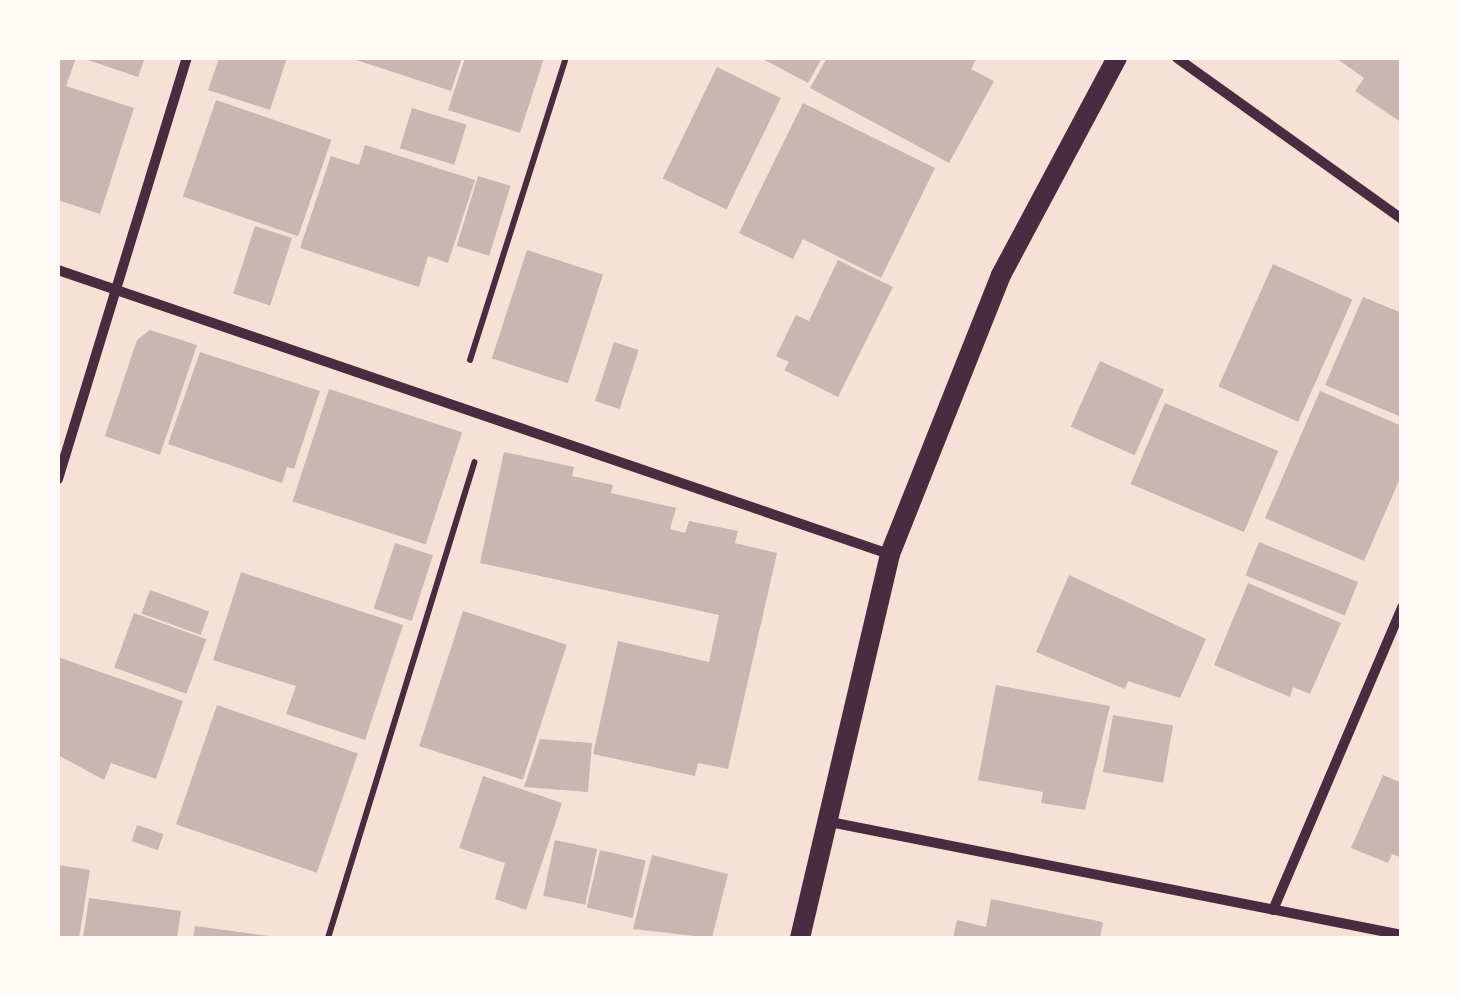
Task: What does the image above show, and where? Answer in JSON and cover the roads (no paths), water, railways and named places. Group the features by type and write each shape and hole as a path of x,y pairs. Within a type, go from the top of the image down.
{"main road":[{"path":"800,938 824,821 890,554 1001,275 1117,58"}],"street":[{"path":"58,479 187,58"},
{"path":"1176,58 1402,219"},
{"path":"58,270 890,554"},
{"path":"1274,910 1402,606"},
{"path":"824,821 1402,935"}]}
